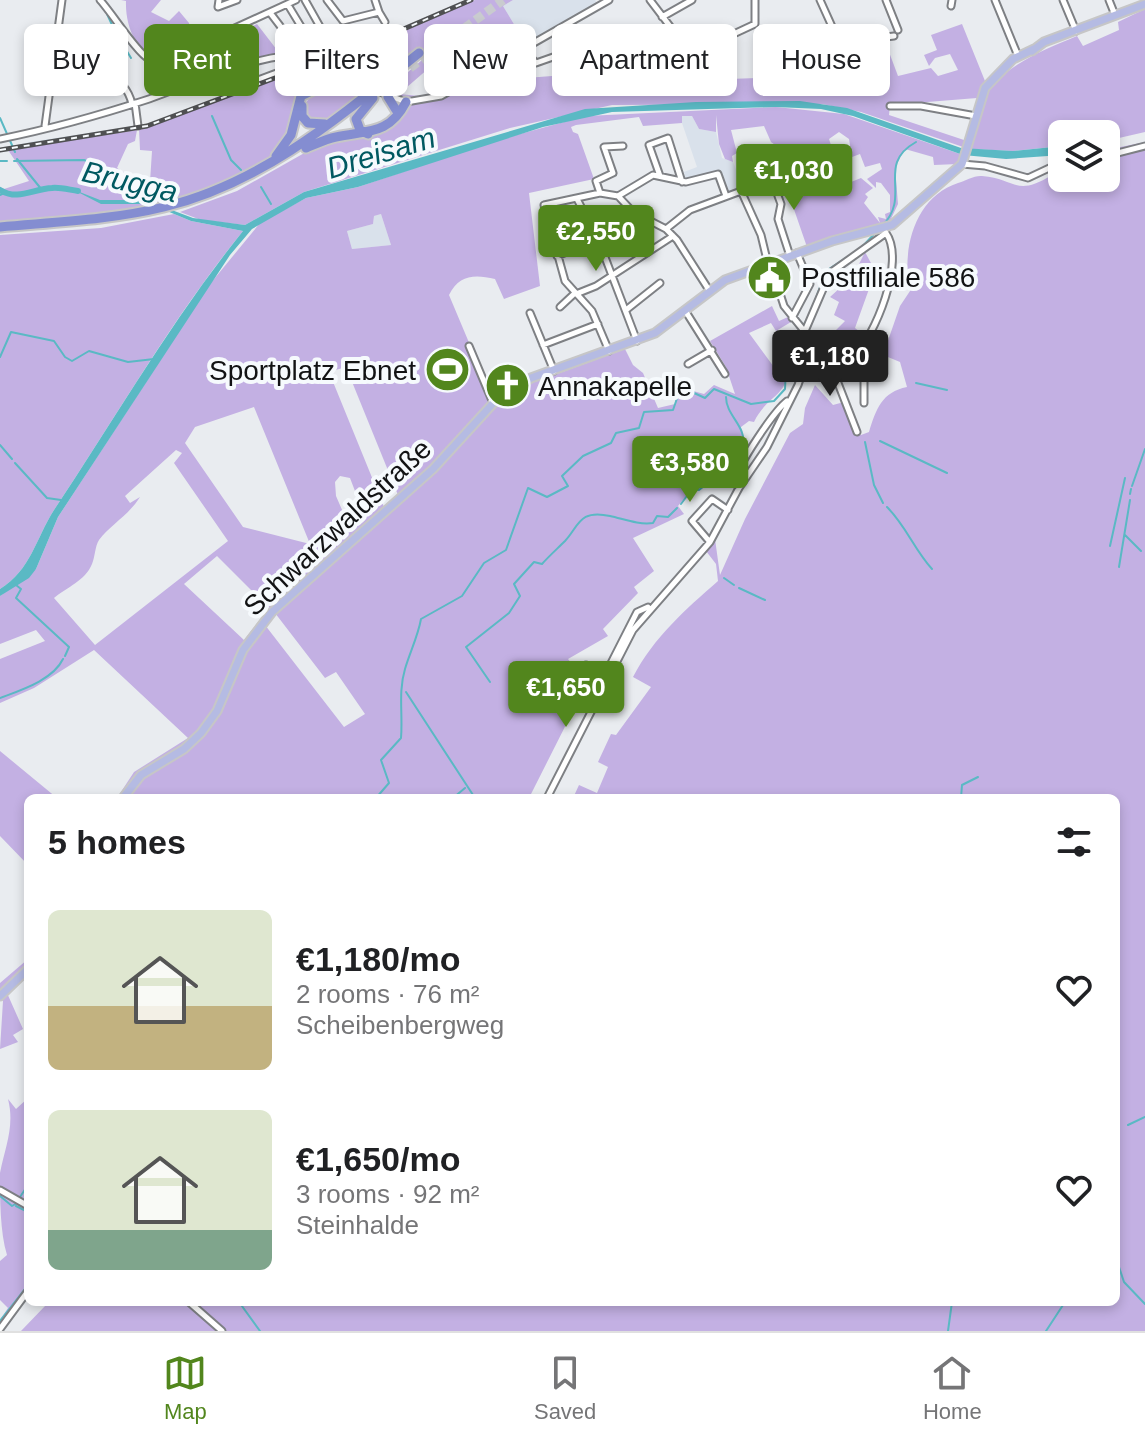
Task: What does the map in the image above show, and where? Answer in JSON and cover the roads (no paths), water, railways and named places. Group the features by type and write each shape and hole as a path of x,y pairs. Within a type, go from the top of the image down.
{"highway":[{"path":"178,206 265,166 339,117 419,53"},
{"path":"0,229 89,225 178,206 253,179 306,148 410,68"},
{"path":"265,166 287,144 301,96"},
{"path":"308,96 301,109 306,121 315,126 339,117"},
{"path":"306,148 333,137 368,134 385,128 399,108 388,97"},
{"path":"368,134 360,130 356,119 373,98"}],"main road":[{"path":"963,161 985,88 1003,69 1034,49 1145,4"},
{"name":"Schwarzwaldstraße","path":"126,794 141,775 191,743 209,724 243,650 272,612 433,469 493,403 526,382 638,342 686,312 709,290 725,280 875,229 886,229 910,212 927,191 963,161"},
{"path":"0,996 24,973"}],"street":[{"path":"59,24 62,0"},
{"path":"100,0 144,56"},
{"path":"219,0 218,7 237,0"},
{"path":"249,24 296,0"},
{"path":"305,0 318,24"},
{"path":"327,0 343,21 379,12"},
{"path":"375,0 385,22"},
{"path":"536,42 609,0"},
{"path":"650,0 667,24"},
{"path":"662,17 692,0"},
{"path":"737,32 755,24 755,0"},
{"path":"820,0 831,24"},
{"path":"886,0 896,33 890,34"},
{"path":"995,0 1019,57"},
{"path":"1063,0 1076,31"},
{"path":"1109,0 1116,16"},
{"path":"288,5 300,24"},
{"path":"271,14 279,24"},
{"path":"128,92 134,103 138,126"},
{"path":"45,126 49,96"},
{"path":"5,138 45,126 70,123 154,96"},
{"path":"399,108 441,96"},
{"path":"890,106 921,106 976,116"},
{"path":"660,177 649,145 668,138 682,182"},
{"path":"600,193 596,181 613,173 604,147 623,146"},
{"path":"1120,152 1145,146"},
{"path":"666,229 685,213 726,196 742,193 761,182 752,150"},
{"path":"963,161 1028,178 1048,169"},
{"path":"618,196 646,177 682,182 718,174 726,196"},
{"path":"610,352 598,324 565,281 544,205 600,193 618,196 633,212 666,229 673,236 709,290"},
{"path":"549,794 637,612 649,607 684,575 710,542 739,488 767,447 812,350 811,338 792,318 780,296 761,235 742,193"},
{"path":"778,196 781,204 778,219 793,255 810,284 792,318"},
{"path":"577,199 599,242 638,342"},
{"path":"557,256 628,236 649,221"},
{"path":"802,329 830,273 886,229 894,247 894,261 873,331 853,358"},
{"path":"560,307 576,294 613,276 673,236"},
{"path":"626,310 660,283"},
{"path":"686,312 725,374"},
{"path":"530,313 553,372"},
{"path":"543,345 598,324"},
{"path":"469,346 493,403"},
{"path":"688,364 712,350"},
{"path":"812,350 829,360 853,358 864,364 864,403"},
{"path":"829,360 857,432"},
{"path":"739,488 734,482 739,466 751,454 776,410 791,398"},
{"path":"710,542 692,521 712,499 728,510"},
{"path":"586,665 608,674"},
{"path":"0,1190 24,1203"},
{"path":"0,1329 24,1296"},
{"path":"194,1306 222,1331"}],"water":[{"name":"Dreisam","path":"800,101 847,108 961,148 1013,151 1048,147 1048,156 1006,159 963,155 853,116 821,109 776,107 612,112 543,127 358,187 306,198 252,229 230,255 58,517 36,569 29,578 0,596 0,589 26,563 54,510 169,333 243,231 191,221 150,204 101,204 72,189 100,200 145,200 193,218 245,225 304,192 585,109 696,102"}],"waterway":[{"path":"107,14 112,24"},
{"path":"128,53 131,58"},
{"path":"212,116 231,160 241,170"},
{"path":"0,118 15,152"},
{"path":"883,225 895,203 898,160 916,142"},
{"path":"17,159 42,190"},
{"path":"14,161 84,160 139,182 162,183 177,195"},
{"path":"0,161 7,161"},
{"path":"261,187 271,204"},
{"name":"Brugga","path":"0,190 13,194 55,188 78,191"},
{"name":"Brugga","path":"0,195 4,193"},
{"path":"861,248 876,232"},
{"path":"810,314 826,271 852,254"},
{"path":"379,794 389,783 381,760 401,738 403,678 421,619 462,596 484,563 506,550 528,488 547,497 568,486 562,476 583,456 611,443 616,433 639,428 644,412 673,410 681,387 705,398 714,389 751,404 774,401 785,389 787,348 807,320"},
{"path":"0,357 11,332 54,341 65,357 72,361 89,351 128,362 154,359"},
{"path":"916,383 947,390"},
{"path":"681,504 692,489 699,490 708,483 717,461 743,446 742,433 729,410 726,397"},
{"path":"880,441 947,473"},
{"path":"865,442 874,485 883,503"},
{"path":"0,445 12,459"},
{"path":"1132,486 1145,449"},
{"path":"15,463 47,498 61,500"},
{"path":"1110,546 1125,478"},
{"path":"1130,494 1131,489"},
{"path":"1119,567 1130,500"},
{"path":"887,507 932,569"},
{"path":"490,682 466,647 509,613 520,596 514,584 534,562 542,564 586,517 600,514 653,523 657,516 668,517 677,508"},
{"path":"1125,535 1141,551"},
{"path":"724,578 734,585"},
{"path":"16,585 21,589 16,598 69,647 65,656"},
{"path":"739,588 765,600"},
{"path":"0,698 44,678 63,659"},
{"path":"406,692 472,794"},
{"path":"961,794 962,785 978,777"},
{"path":"458,794 465,788"},
{"path":"1128,1125 1145,1117"},
{"path":"20,1197 24,1191"},
{"path":"0,1196 12,1206 17,1203"},
{"path":"16,1206 24,1210"},
{"path":"1120,1270 1124,1282 1145,1304"},
{"path":"0,1321 24,1290"},
{"path":"242,1306 260,1331"},
{"path":"948,1331 951,1306"},
{"path":"1046,1331 1062,1306"}],"tunnel":[{"path":"410,68 503,0"}],"railway":[{"path":"0,150 147,126 392,34 471,0"}],"place":[{"name":"Postfiliale 586","path":"770,277"},
{"name":"Sportplatz Ebnet","path":"447,370"},
{"name":"Annakapelle","path":"507,386"}]}
